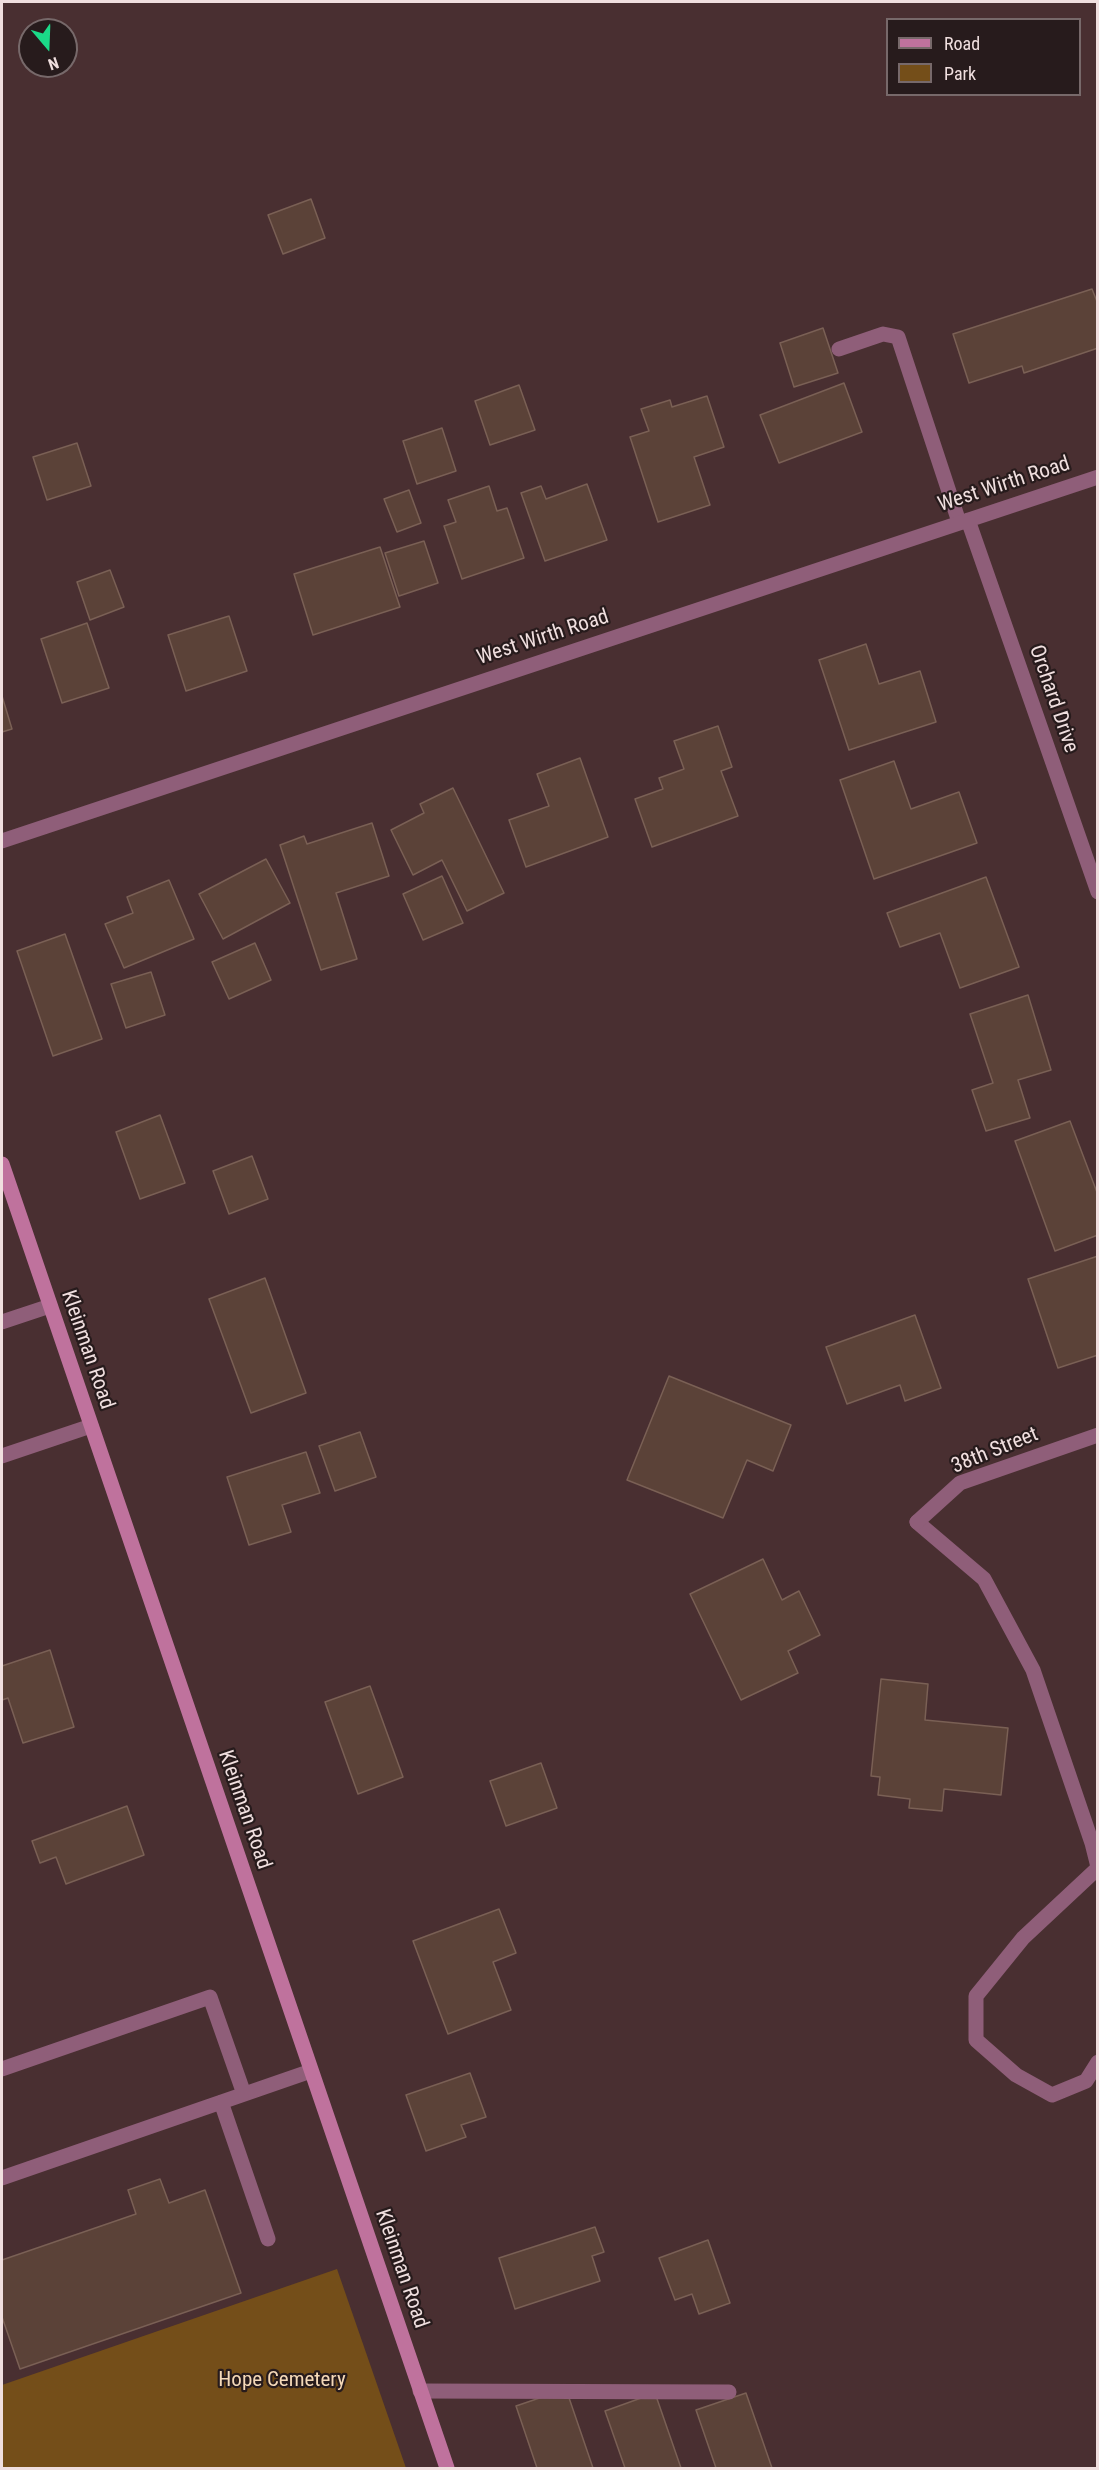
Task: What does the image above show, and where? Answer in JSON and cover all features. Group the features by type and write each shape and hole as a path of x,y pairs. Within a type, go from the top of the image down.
{"street":[{"name":"Orchard Drive","path":"839,349 883,334 898,337 1098,892"},
{"name":"West Wirth Road","path":"2,840 1098,477"},
{"name":"Kleinman Road","path":"2,1164 447,2469"},
{"path":"2,1322 50,1306"},
{"path":"2,1456 91,1426"},
{"name":"38th Street","path":"1098,1435 960,1483 917,1522 984,1579 1033,1670 1092,1843 1098,1867"},
{"path":"1098,1867 1023,1938 976,1996 976,2040 1016,2075 1052,2095 1086,2081 1098,2062"},
{"path":"2,2069 210,1997 244,2094"},
{"path":"2,2178 311,2071"},
{"path":"220,2102 268,2240"},
{"path":"420,2391 729,2392"}],"green space":[{"name":"Hope Cemetery","path":"337,2269 406,2468 2,2468 2,2385"}],"building":[{"path":"311,199 325,238 283,254 268,215"},
{"path":"1092,289 1098,304 1098,348 1024,373 1022,366 969,383 953,334"},
{"path":"823,328 838,373 794,387 780,343"},
{"path":"844,383 862,432 779,463 760,415"},
{"path":"519,385 535,430 490,445 475,401"},
{"path":"707,396 724,447 694,457 710,505 658,522 630,437 649,431 641,409 670,400 672,407"},
{"path":"442,428 456,471 417,484 403,441"},
{"path":"77,443 91,486 47,500 33,457"},
{"path":"587,484 607,540 545,561 521,493 541,486 546,499"},
{"path":"489,486 497,511 507,508 524,558 462,579 444,526 456,522 448,500"},
{"path":"409,490 421,523 397,532 384,499"},
{"path":"424,541 438,583 399,596 385,553"},
{"path":"380,547 400,607 313,635 294,574"},
{"path":"110,570 124,607 90,620 77,582"},
{"path":"229,616 247,671 186,691 168,635"},
{"path":"87,623 109,688 62,703 41,639"},
{"path":"866,644 879,684 920,671 936,722 849,750 819,660"},
{"path":"2,696 12,729 2,732"},
{"path":"718,726 732,767 721,771 738,816 652,847 635,799 663,789 659,778 684,769 674,741"},
{"path":"580,758 608,837 526,867 509,820 549,806 537,774"},
{"path":"894,761 911,809 959,792 977,843 874,879 840,780"},
{"path":"453,788 504,893 467,911 442,860 413,875 391,830 424,813 420,804"},
{"path":"372,823 389,876 336,893 357,959 321,970 280,845 304,836 307,844"},
{"path":"266,859 290,903 223,939 199,894"},
{"path":"442,876 463,923 423,940 403,894"},
{"path":"986,877 1019,967 960,988 940,933 900,947 887,913"},
{"path":"169,880 194,939 124,968 105,924 133,913 127,897"},
{"path":"65,934 102,1039 53,1056 17,951"},
{"path":"255,943 271,980 229,999 212,962"},
{"path":"151,972 165,1015 126,1028 111,984"},
{"path":"1028,995 1051,1070 1018,1080 1030,1118 986,1131 972,1090 993,1083 970,1014"},
{"path":"160,1115 185,1183 140,1199 116,1132"},
{"path":"1070,1121 1098,1195 1098,1235 1055,1251 1015,1141"},
{"path":"252,1156 268,1199 229,1214 213,1171"},
{"path":"1098,1256 1098,1355 1058,1368 1028,1279"},
{"path":"265,1278 306,1393 251,1413 209,1299"},
{"path":"915,1315 941,1388 905,1401 900,1385 847,1404 826,1347"},
{"path":"669,1376 791,1425 773,1471 747,1460 723,1518 627,1480"},
{"path":"360,1432 376,1477 335,1491 319,1446"},
{"path":"306,1452 320,1493 282,1505 291,1532 249,1545 227,1477"},
{"path":"763,1559 782,1600 799,1591 820,1635 788,1651 798,1673 741,1700 690,1594"},
{"path":"50,1650 74,1727 23,1743 8,1698 2,1700 2,1666"},
{"path":"881,1679 928,1684 925,1720 1008,1728 1001,1795 944,1789 942,1811 909,1808 910,1799 878,1795 880,1777 871,1776"},
{"path":"370,1686 403,1777 358,1794 325,1702"},
{"path":"541,1763 557,1808 506,1826 490,1781"},
{"path":"127,1806 144,1855 66,1884 56,1857 40,1863 32,1841"},
{"path":"499,1909 516,1953 493,1962 511,2010 448,2034 413,1941"},
{"path":"470,2073 486,2117 461,2125 466,2137 426,2151 406,2095"},
{"path":"160,2179 169,2203 205,2190 241,2293 20,2369 2,2317 2,2260 136,2214 128,2190"},
{"path":"595,2227 604,2252 592,2256 600,2281 515,2309 499,2258"},
{"path":"708,2240 730,2303 699,2314 692,2294 675,2300 659,2258"},
{"path":"566,2389 593,2468 537,2468 516,2406"},
{"path":"655,2393 681,2468 625,2468 605,2411"},
{"path":"746,2393 772,2468 716,2468 696,2410"}]}
